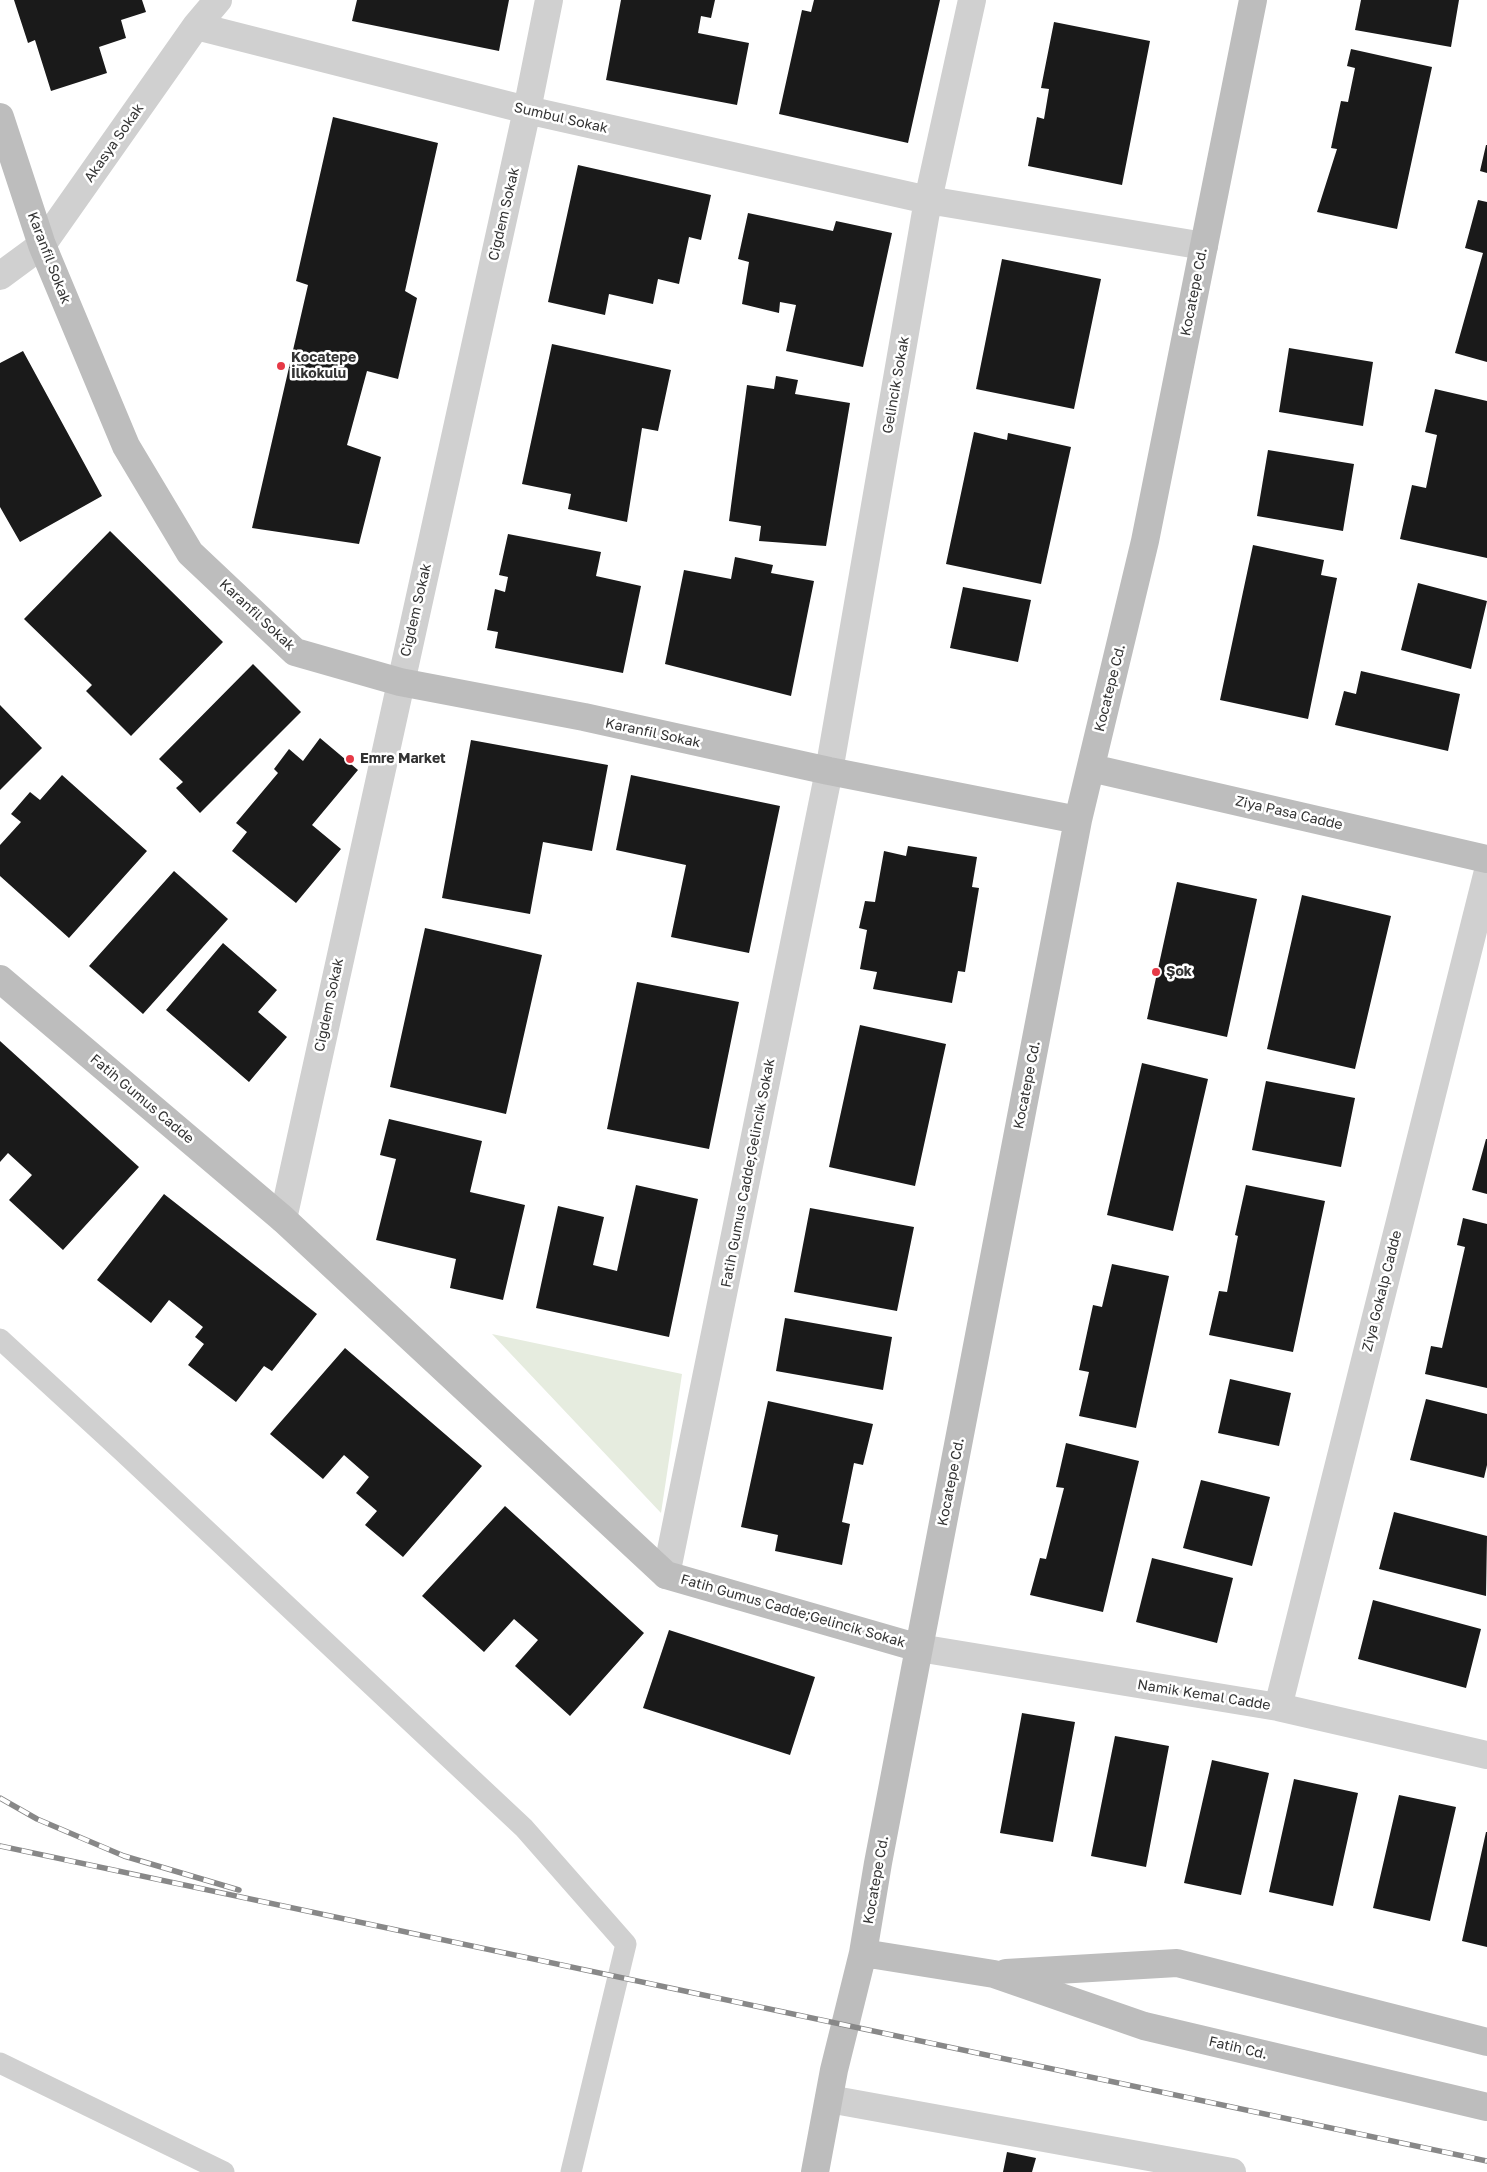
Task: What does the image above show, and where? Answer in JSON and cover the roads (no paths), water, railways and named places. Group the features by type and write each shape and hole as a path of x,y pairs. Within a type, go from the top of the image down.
{"street":[{"name":"Akasya Sokak","path":"0,276 42,245 196,26 218,0"},
{"name":"Cigdem Sokak","path":"283,1219 527,110 549,0"},
{"name":"Gelincik Sokak","path":"829,771 928,200 972,0"},
{"name":"Kocatepe Cd.","path":"815,2172 829,2099 863,1953 878,1863 1078,820 1146,541 1252,0"},
{"name":"Sumbul Sokak","path":"196,26 527,110 928,200 1204,246"},
{"name":"Karanfil Sokak","path":"0,117 42,245 126,446 190,553 295,652 400,682 584,718 829,771 1078,820"},
{"name":"Ziya Pasa Cadde","path":"1090,768 1487,859"},
{"name":"Fatih Gumus Cadde;Gelincik Sokak","path":"666,1575 829,771"},
{"name":"Ziya Gokalp Cadde","path":"1278,1708 1487,874"},
{"name":"Fatih Gumus Cadde","path":"0,980 283,1219"},
{"name":"Fatih Gumus Cadde;Gelincik Sokak","path":"283,1219 666,1575 919,1648"},
{"name":"Namik Kemal Cadde","path":"919,1648 1278,1708 1487,1755"},
{"name":"Fatih Cd.","path":"863,1953 994,1974 1144,2026 1487,2107"},
{"name":"Fatih Cd.","path":"994,1974 1177,1962 1487,2042"},
{"path":"829,2099 1232,2172"}],"lane":[{"path":"0,1340 122,1450 524,1828 626,1944 571,2172"},
{"path":"0,2063 224,2172"}],"railway":[{"path":"0,1798 37,1819 124,1856 239,1890"},
{"path":"0,1846 1487,2161"}],"place":[{"name":"Kocatepe İlkokulu","path":"281,366"},
{"name":"Emre Market","path":"350,759"},
{"name":"Şok","path":"1156,972"}]}
